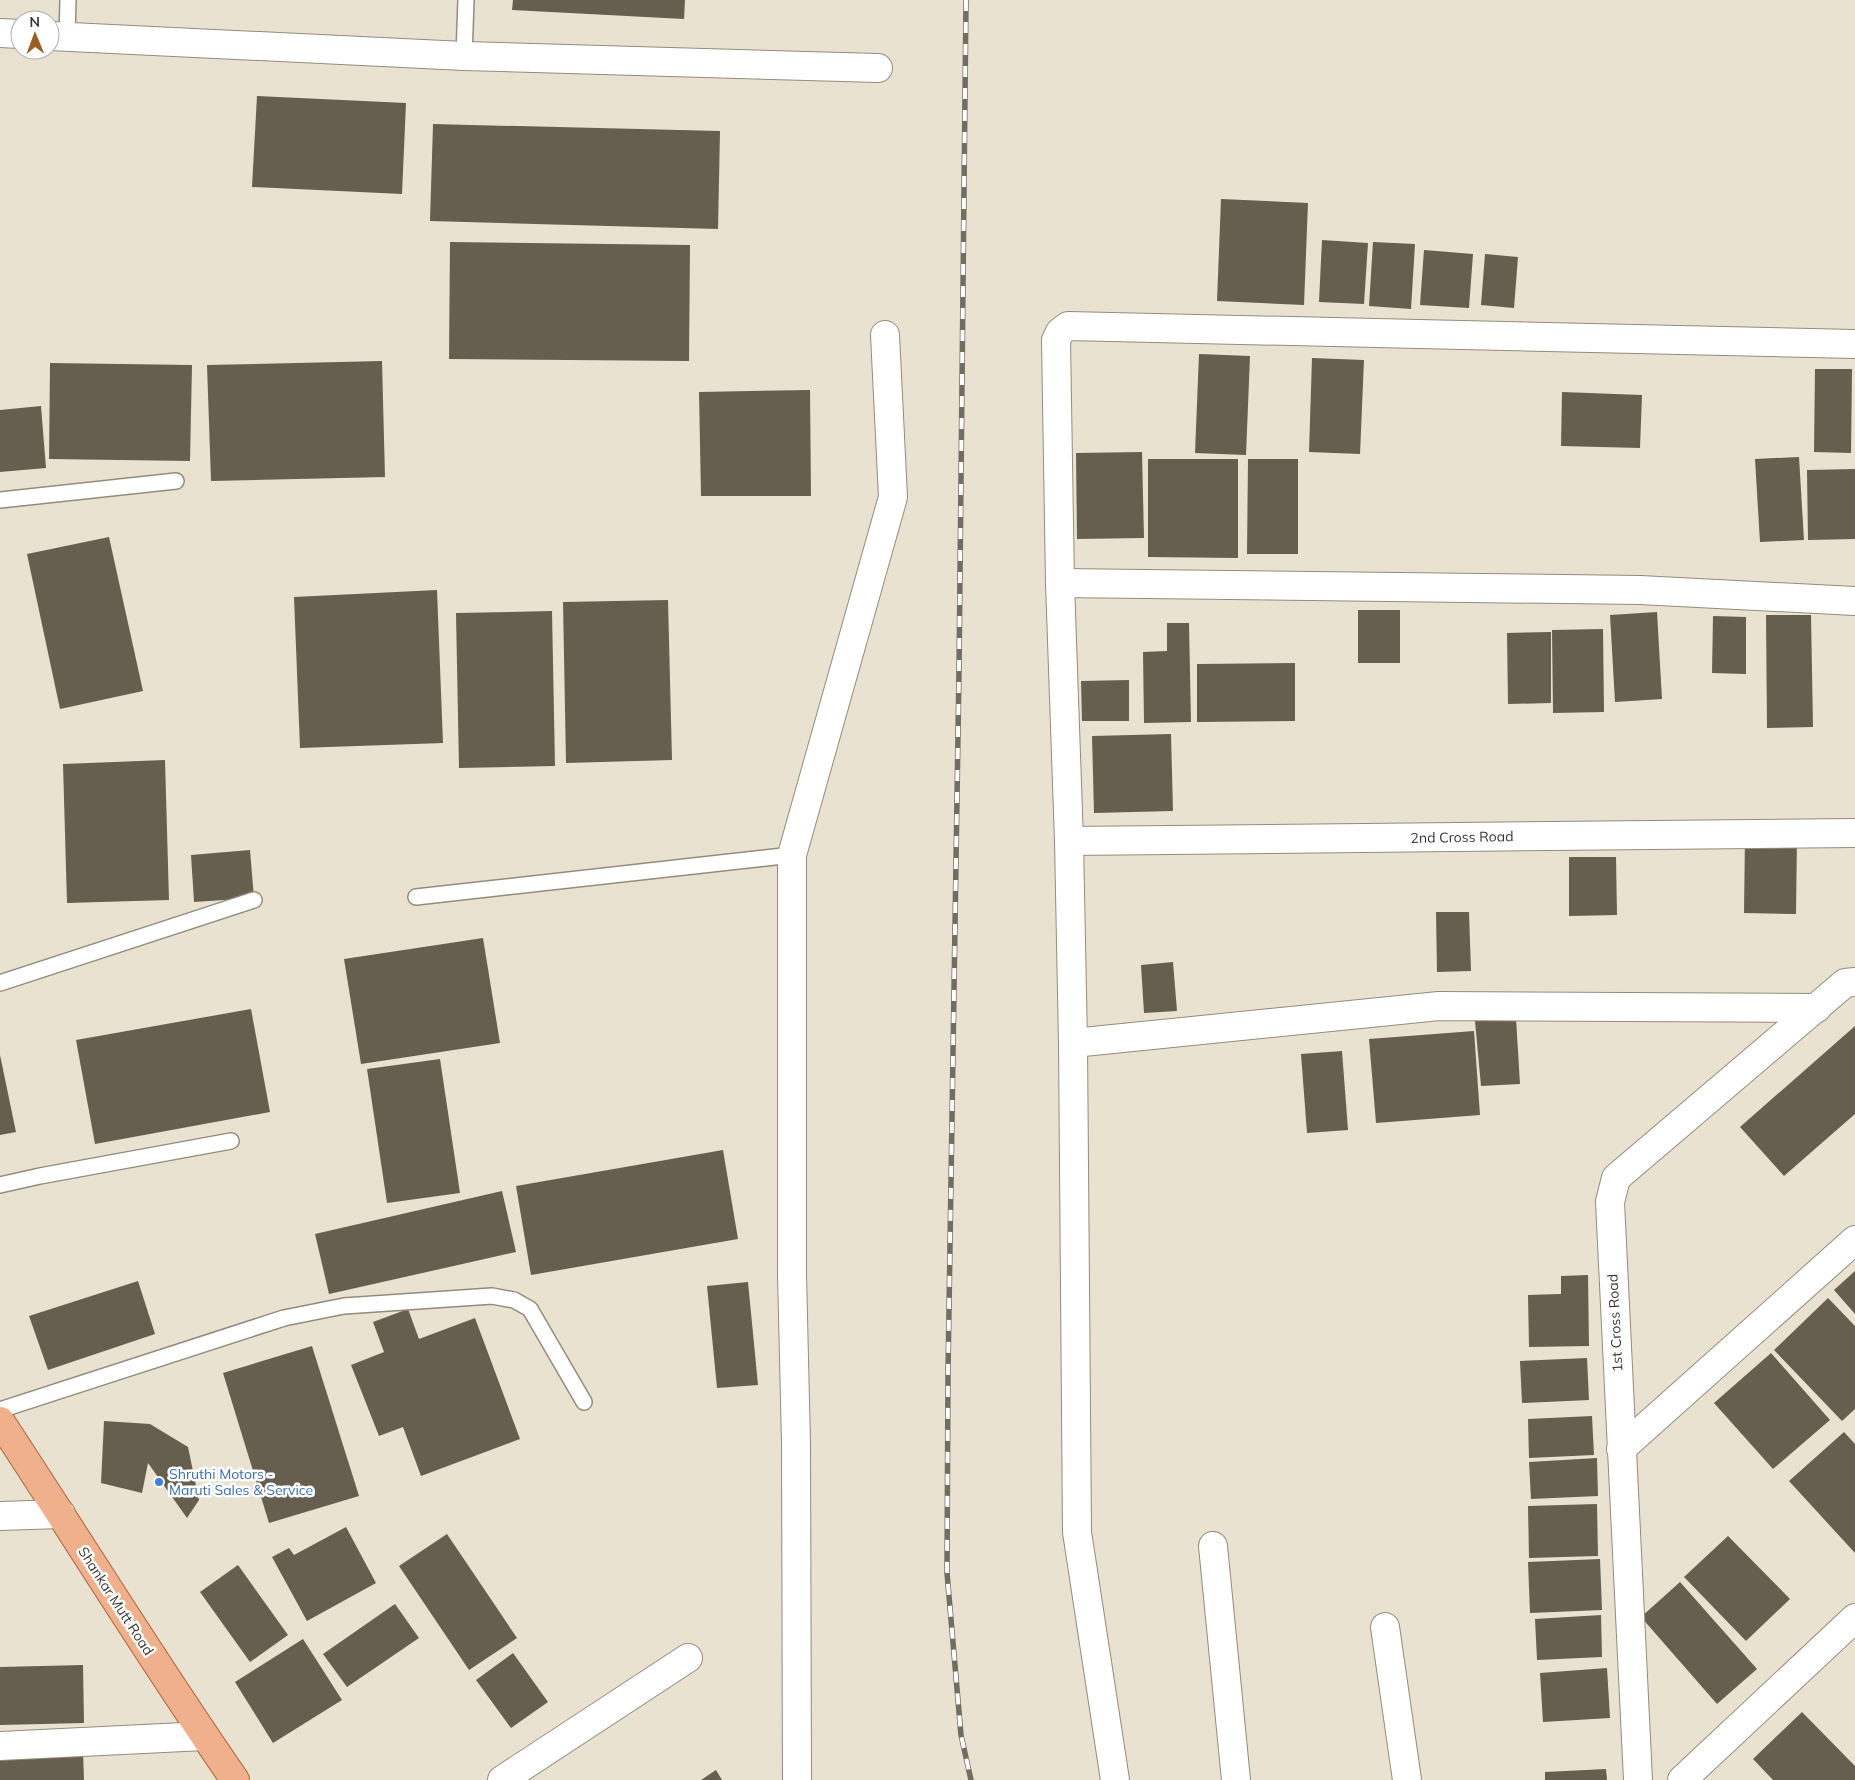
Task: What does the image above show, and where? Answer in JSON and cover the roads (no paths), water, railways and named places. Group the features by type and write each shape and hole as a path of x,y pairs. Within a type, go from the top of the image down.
{"main road":[{"name":"Shankar Mutt Road","path":"0,1421 204,1736 235,1780"}],"street":[{"path":"60,36 464,56 878,68"},
{"path":"1115,1780 1077,1532 1073,1043 1069,841 1060,582 1056,340 1060,332 1068,326 1855,344"},
{"path":"797,1780 796,1443 792,1274 792,855 893,497 885,335"},
{"path":"1060,582 1640,590 1855,601"},
{"name":"2nd Cross Road","path":"1069,841 1855,832"},
{"name":"1st Cross Road","path":"1638,1780 1610,1202 1616,1178 1846,983 1855,982"},
{"path":"1073,1043 1439,1006 1818,1008"},
{"path":"1621,1449 1855,1240"},
{"path":"0,1516 61,1514"},
{"path":"1213,1546 1236,1780"},
{"path":"1682,1780 1855,1618"},
{"path":"1385,1627 1407,1780"},
{"path":"502,1780 688,1658"},
{"path":"0,1746 204,1736"}],"lane":[{"path":"60,29 68,0"},
{"path":"464,56 466,0"},
{"path":"0,500 176,482"},
{"path":"416,897 792,855"},
{"path":"0,983 254,900"},
{"path":"0,1185 231,1141"},
{"path":"0,1410 284,1318 344,1306 492,1296 514,1300 530,1309 584,1402"}],"railway":[{"path":"966,0 947,1573 961,1735 971,1780"}],"place":[{"name":"Shruthi Motors - Maruti Sales & Service","path":"159,1482"}]}
